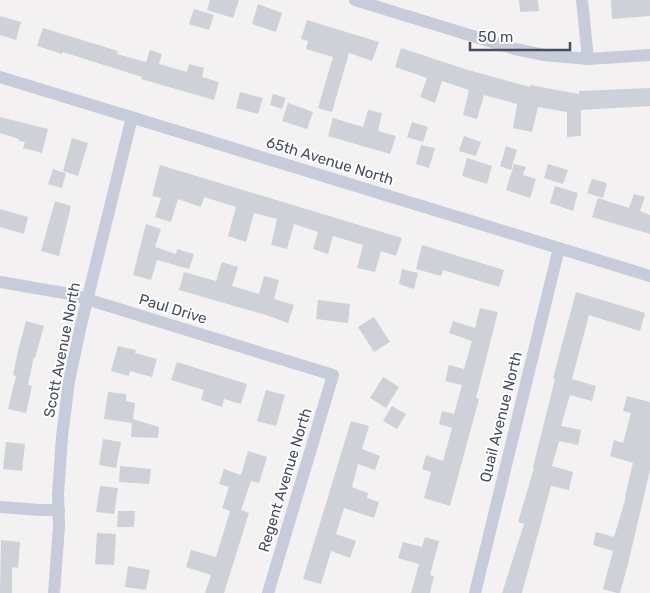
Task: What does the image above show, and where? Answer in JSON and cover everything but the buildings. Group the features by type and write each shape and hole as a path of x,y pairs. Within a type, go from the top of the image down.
{"street":[{"path":"355,0 514,49 544,56 588,59 650,55"},
{"path":"582,0 588,59"},
{"name":"65th Avenue North","path":"0,77 650,276"},
{"name":"Scott Avenue North","path":"54,593 62,438 69,381 132,117"},
{"name":"Quail Avenue North","path":"475,593 559,248"},
{"name":"Paul Drive","path":"0,282 46,289 88,299 333,375"},
{"name":"Regent Avenue North","path":"268,593 333,375"},
{"path":"0,507 59,510"}]}
